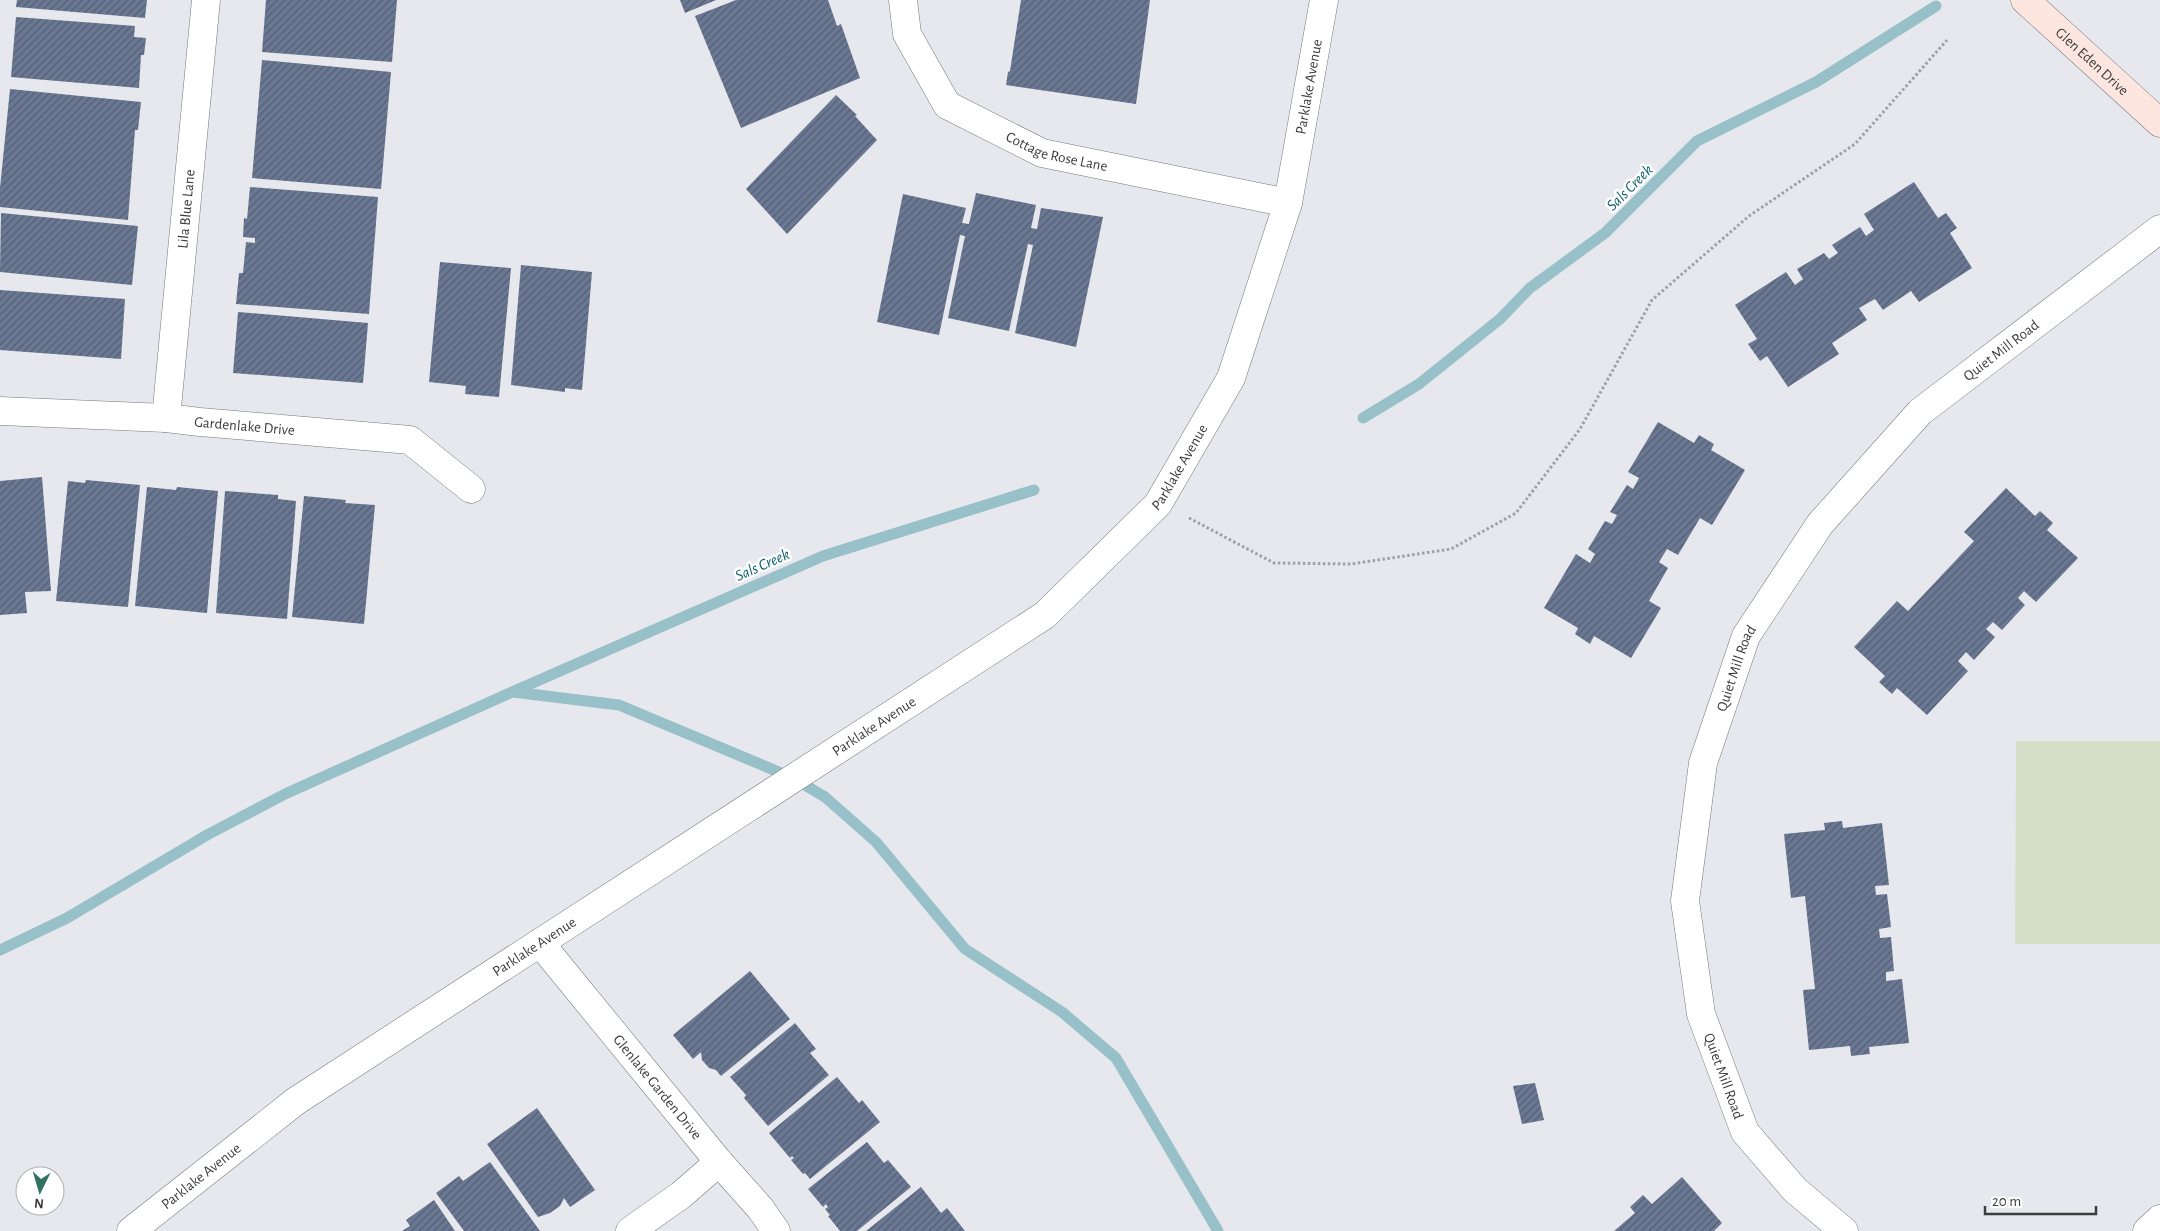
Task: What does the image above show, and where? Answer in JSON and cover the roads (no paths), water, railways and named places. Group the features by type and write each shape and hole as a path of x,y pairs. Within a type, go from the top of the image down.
{"main road":[{"name":"Glen Eden Drive","path":"2025,0 2160,123"}],"street":[{"name":"Lila Blue Lane","path":"166,418 206,0"},
{"name":"Cottage Rose Lane","path":"903,0 907,34 947,105 1042,153 1288,203"},
{"name":"Parklake Avenue","path":"131,1231 296,1101 1046,615 1158,504 1231,378 1288,203 1324,0"},
{"name":"Quiet Mill Road","path":"1844,1231 1795,1190 1745,1132 1700,1014 1685,901 1703,762 1746,636 1820,524 1920,412 2160,229"},
{"name":"Gardenlake Drive","path":"0,411 166,418 410,440 471,490"},
{"name":"Glenlake Garden Drive","path":"540,943 719,1162 760,1208 776,1231"},
{"path":"630,1231 681,1195 719,1162"},
{"path":"2147,1231 2160,1219"}],"waterway":[{"name":"Sals Creek","path":"1363,418 1419,384 1500,319 1530,288 1605,233 1697,141 1816,82 1936,6"},
{"path":"0,950 67,918 207,835 285,794 512,692 823,556 1034,490"},
{"path":"513,692 619,705 793,778 825,797 876,842 965,949 1062,1012 1116,1058 1218,1231"}]}
